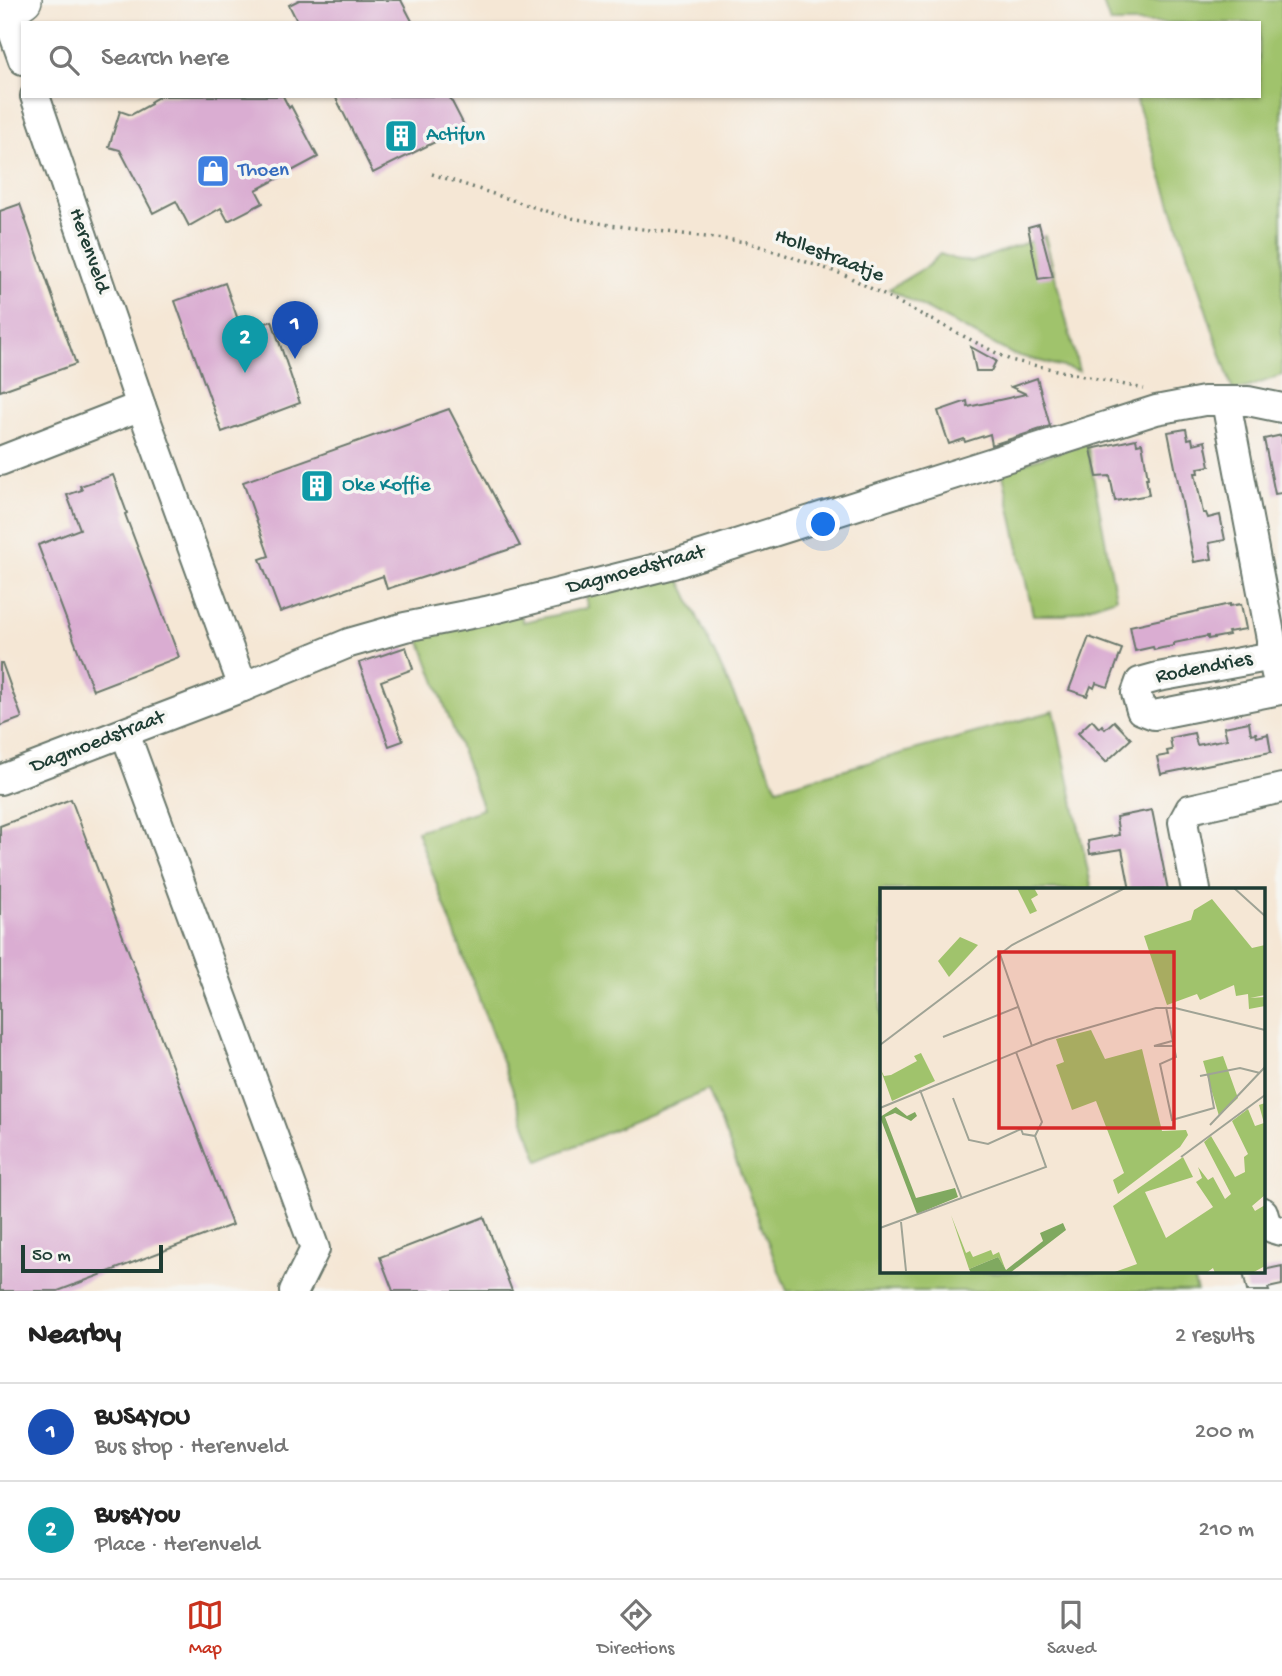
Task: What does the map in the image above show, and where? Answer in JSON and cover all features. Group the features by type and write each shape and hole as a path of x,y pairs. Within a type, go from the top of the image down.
{"street":[{"path":"10,9 21,52"},
{"name":"Herenveld","path":"36,98 141,406 243,687"},
{"name":"Dagmoedstraat","path":"0,780 243,687 349,643 405,627 486,611 673,564 1156,410 1205,401 1248,401 1282,408"},
{"name":"Rodendries","path":"1226,402 1281,692 1154,715 1141,710 1136,693 1140,682 1273,656"},
{"path":"0,461 141,406"},
{"path":"125,733 315,1250 295,1291"},
{"path":"1196,888 1183,822 1190,809 1282,788"},
{"path":"1264,1217 1273,1230 1282,1231"}],"path":[{"name":"Hollestraatje","path":"432,174 561,216 610,225 747,242 845,275 1010,360 1151,391"}],"green space":[{"path":"1102,0 1282,0 1282,375 1233,391 1136,98 1261,98 1261,21 1109,21"},
{"path":"1045,236 1079,371 1012,354 889,289 929,265 940,254 972,262"},
{"path":"1087,443 1116,598 1065,615 1033,615 1002,470"},
{"path":"676,571 777,788 1054,711 1092,888 880,888 880,1274 1192,1274 1197,1291 787,1291 708,1090 539,1161 417,831 483,809 419,637 519,610 523,622 588,608 586,595"}],"building":[{"path":"299,0 401,0 412,21 297,21 289,5"},
{"name":"Thoen","path":"157,98 284,98 318,157 256,190 263,203 228,221 221,208 189,226 176,201 153,213 120,150 109,147 120,111 131,115 151,104 150,102"},
{"name":"Actifun","path":"336,98 450,98 465,127 373,173"},
{"path":"20,204 76,364 0,391 0,211"},
{"path":"1039,224 1053,277 1038,279 1028,227"},
{"path":"225,283 242,331 272,321 300,403 222,432 175,301"},
{"path":"971,347 996,361 991,371 976,371"},
{"path":"1037,378 1050,426 992,445 990,434 949,444 938,411 967,401 968,407 1026,394 1011,387"},
{"path":"449,409 520,546 387,589 383,576 280,612 260,559 269,556 243,482"},
{"path":"1186,429 1188,439 1192,438 1193,444 1205,441 1210,466 1198,468 1199,473 1195,473 1203,513 1206,513 1208,518 1220,515 1225,540 1209,543 1212,559 1194,562 1168,432"},
{"path":"1282,435 1282,493 1275,494 1264,439"},
{"path":"1136,439 1137,444 1142,443 1149,495 1115,501 1110,476 1097,477 1091,449"},
{"path":"113,475 179,657 93,690 38,545 80,529 67,495 82,490 80,486"},
{"path":"1230,604 1241,604 1246,629 1228,632 1229,635 1219,637 1208,639 1208,636 1174,643 1174,646 1154,650 1153,647 1135,651 1130,626"},
{"path":"1089,637 1122,649 1108,687 1096,683 1094,688 1091,686 1087,696 1069,690"},
{"path":"406,647 413,669 381,681 403,741 389,746 359,663"},
{"path":"0,663 22,718 0,726"},
{"path":"1092,720 1099,728 1102,725 1105,729 1114,721 1131,739 1106,762 1078,733"},
{"path":"1249,722 1251,734 1256,733 1257,737 1268,734 1271,752 1161,774 1157,757 1168,755 1167,751 1172,750 1170,738 1194,733 1197,745 1227,739 1224,727"},
{"path":"71,799 232,1225 58,1291 0,1291 0,826"},
{"path":"1152,810 1168,888 1130,888 1122,849 1090,854 1088,841 1119,835 1116,817"},
{"path":"484,1217 512,1291 393,1291 380,1257"},
{"path":"1282,1266 1282,1285 1268,1288 1269,1291 1247,1291 1243,1274 1264,1274 1264,1270"}],"place":[{"name":"Actifun","path":"401,136"},
{"name":"Thoen","path":"213,171"},
{"name":"BUS4YOU","path":"295,359"},
{"name":"Bus4You","path":"245,373"},
{"name":"Oke Koffie","path":"317,486"}]}
